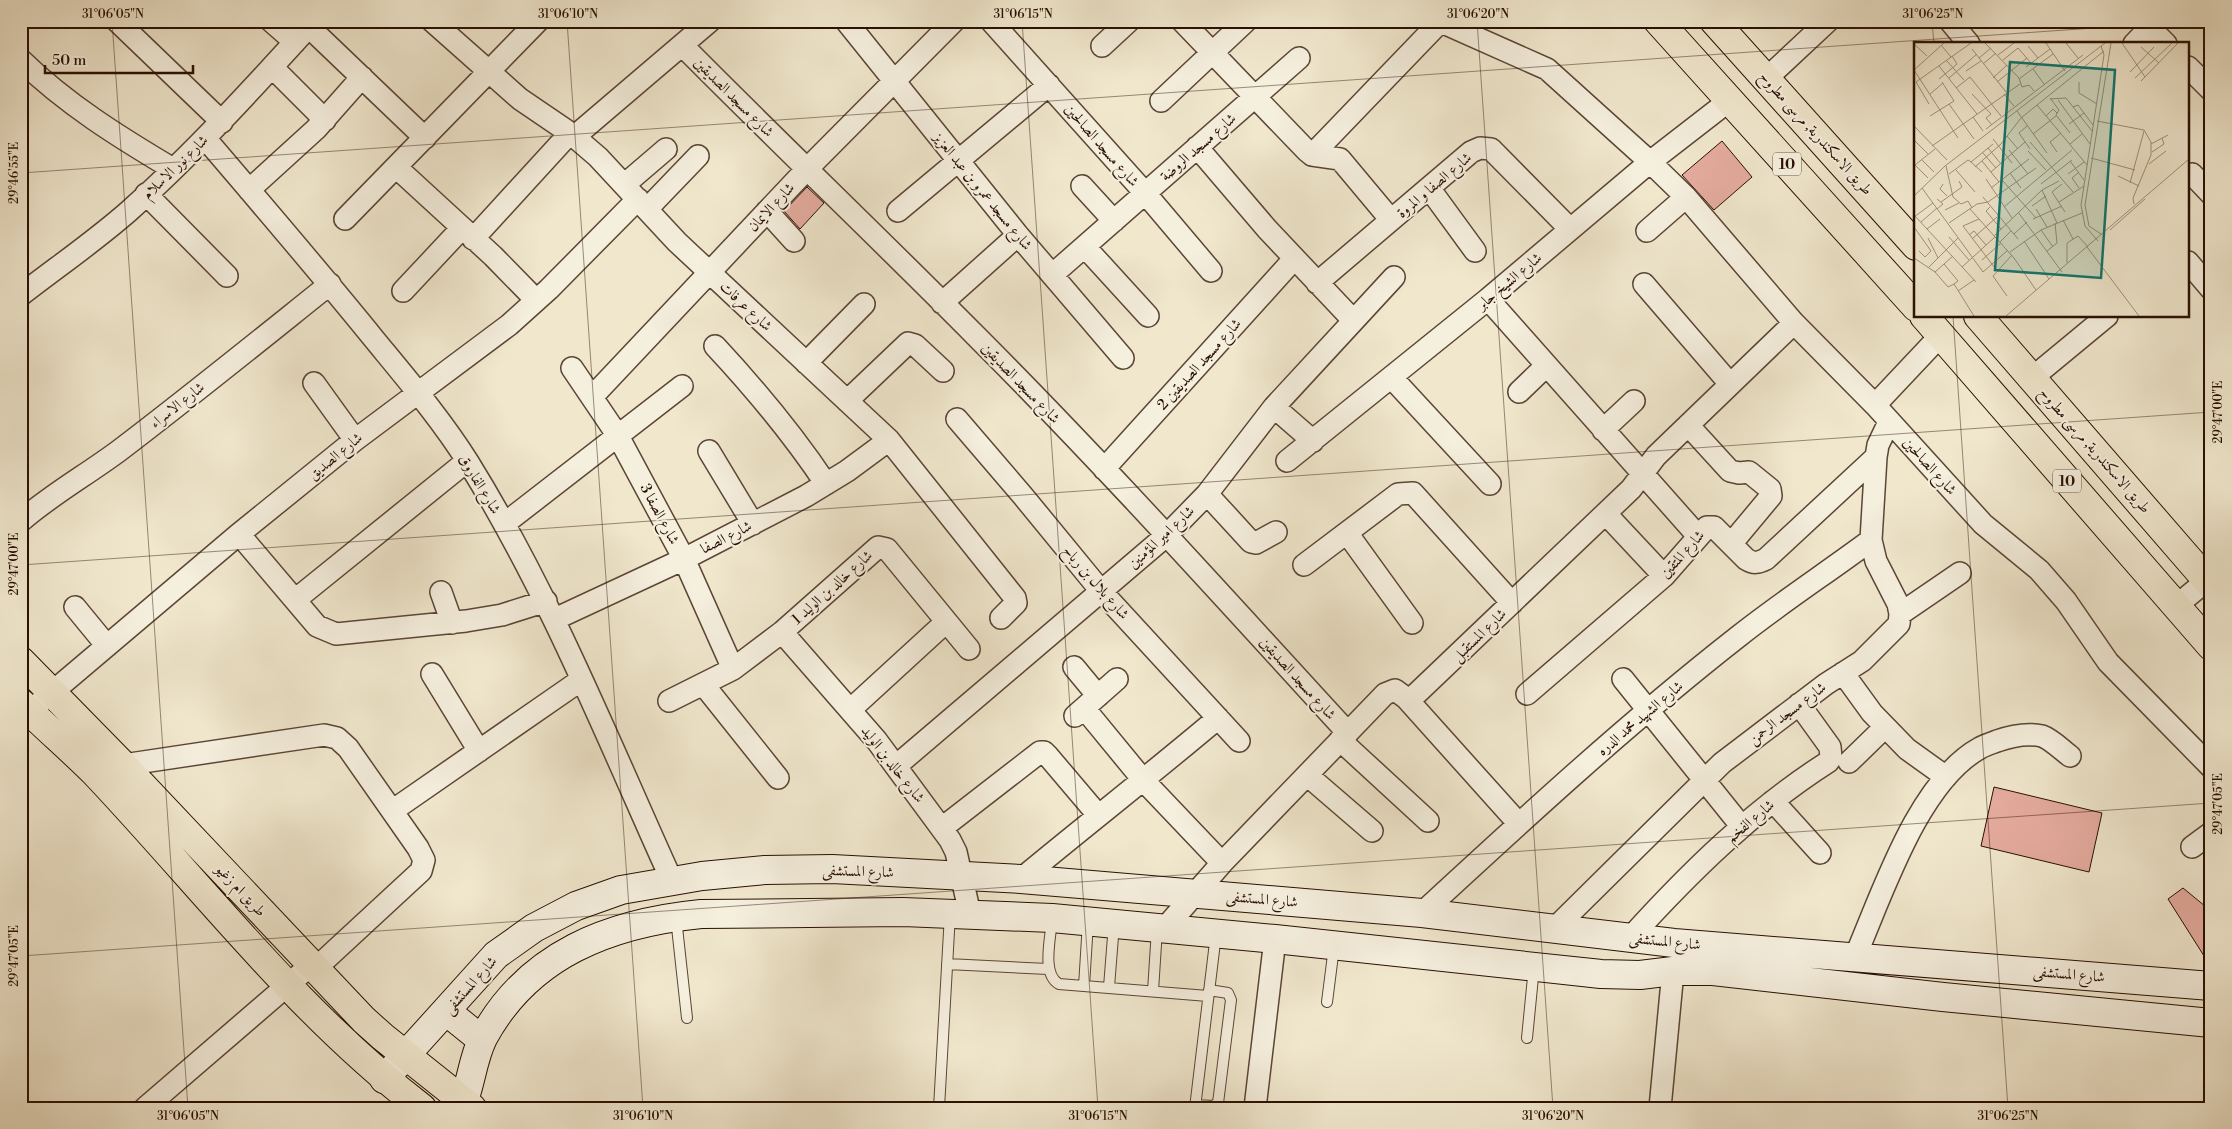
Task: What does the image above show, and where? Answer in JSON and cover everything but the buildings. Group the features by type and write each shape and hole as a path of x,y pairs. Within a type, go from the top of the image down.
{"main road":[{"name":"10","path":"1658,21 1914,305"},
{"name":"طريق الاسكندرية, مرسى مطروح","path":"1714,21 1914,244"},
{"name":"طريق الاسكندرية, مرسى مطروح","path":"1980,318 2209,581"},
{"name":"10","path":"1932,326 2211,646"},
{"name":"طريق ام زغيو","path":"21,661 123,765 364,1020 466,1106"},
{"name":"طريق ام زغيو","path":"26,707 94,772 288,987 384,1079 422,1108"},
{"path":"202,892 225,873"}],"street":[{"path":"117,21 222,122"},
{"path":"271,21 306,30 362,77 425,138"},
{"path":"345,220 538,21"},
{"path":"403,291 572,135 710,21"},
{"name":"شارع مسجد عمرو بن عبد العزيز","path":"846,21 1018,235 1123,358"},
{"name":"شارع الايمان","path":"592,397 806,170 954,21"},
{"name":"شارع مسجد الصالحين","path":"991,21 1145,193 1211,271"},
{"path":"1102,46 1129,21"},
{"path":"1182,21 1312,155 1340,159 1391,220"},
{"path":"1161,101 1246,21"},
{"path":"1767,78 1828,21"},
{"path":"1950,21 1967,42"},
{"path":"1312,155 1440,22"},
{"name":"شارع الصالحين","path":"1440,22 1547,69 1650,162 1686,197 1794,322 1875,405 1983,524 2039,570 2066,601 2108,662 2211,767"},
{"name":"شارع عرفات","path":"443,24 489,72 520,99 572,135 598,157 677,242 889,440 1014,598 1016,603 1013,608 1001,618"},
{"path":"2136,42 2152,24 2165,42"},
{"name":"شارع نور الاسلام","path":"21,295 128,212 222,122 306,30"},
{"name":"شارع مسجد الصديقين","path":"682,45 942,303 1167,535 1344,737 1428,821"},
{"name":"شارع مسجد الروضة","path":"1052,275 1299,58"},
{"path":"21,60 43,82 70,103 122,139 173,169"},
{"path":"272,67 325,120"},
{"path":"2190,69 2211,90"},
{"path":"249,190 325,120 362,77"},
{"path":"898,211 1049,85"},
{"name":"شارع الشيخ جابر","path":"1287,461 1488,299 1650,162 1730,100"},
{"name":"شارع الفاروق","path":"205,138 330,284 417,392 467,461 504,524 550,610 672,881"},
{"path":"1197,147 1294,259 1353,320"},
{"name":"شارع الصفا و المروة","path":"1318,283 1471,152 1480,148 1491,149 1570,229"},
{"path":"636,198 666,149"},
{"path":"636,198 698,156"},
{"path":"396,167 468,233 536,300"},
{"path":"2192,174 2211,194"},
{"path":"1082,186 1114,221"},
{"path":"1429,188 1475,251"},
{"path":"146,194 227,276"},
{"path":"1647,231 1686,197"},
{"name":"شارع الصديق","path":"26,707 51,693 239,534 354,440 509,325 636,198"},
{"path":"767,211 794,241"},
{"path":"942,303 1018,235"},
{"path":"1085,247 1148,316"},
{"name":"شارع مسجد الصديقين 2","path":"1104,470 1294,259"},
{"path":"2190,264 2211,289"},
{"name":"شارع امير المؤمنين","path":"896,766 1167,535 1207,494 1274,406 1394,277"},
{"name":"شارع الاسراء","path":"21,521 46,499 106,461 330,284"},
{"path":"1644,284 1730,384"},
{"path":"1488,299 1698,536"},
{"path":"806,363 864,304"},
{"path":"2032,378 2104,318"},
{"name":"شارع المستقبل","path":"1406,698 1413,697 1606,514 1631,489 1649,463 1794,322"},
{"path":"1875,405 1932,326"},
{"path":"848,401 908,343 915,345 943,371"},
{"path":"714,346 766,401 802,448 826,484"},
{"path":"1519,392 1546,366"},
{"name":"شارع الصفا 3","path":"572,368 618,436 684,559 732,669"},
{"path":"1392,378 1490,484"},
{"path":"314,384 354,440"},
{"path":"504,524 682,386"},
{"path":"1603,430 1634,401"},
{"path":"1274,406 1313,441"},
{"name":"شارع بلال بن رباح","path":"957,419 1102,590 1239,741"},
{"name":"شارع المتقين","path":"1527,694 1664,576 1698,536 1710,525 1752,563 1766,559 1876,457 1878,445 1889,422"},
{"path":"1688,425 1730,471 1739,473 1749,472 1770,489 1771,496 1731,544"},
{"name":"شارع الصفا","path":"295,600 317,626 336,634 452,623 550,610 684,559 826,484 889,440"},
{"path":"709,451 752,524"},
{"path":"1876,457 1871,540 1876,561 1898,604 1900,614 1960,573"},
{"path":"239,534 295,600 467,461"},
{"path":"1304,565 1398,494 1413,493 1512,603"},
{"path":"1207,494 1251,542 1256,543 1276,532"},
{"path":"1606,514 1664,576"},
{"path":"1347,533 1412,623"},
{"name":"شارع الشهيد محمد الدره","path":"1422,913 1648,710 1740,635 1871,540"},
{"name":"شارع خالد بن الوليد 1","path":"669,701 732,669 782,632 878,547 887,549 969,649"},
{"path":"2176,606 2209,581"},
{"path":"441,592 452,623"},
{"path":"75,607 107,646"},
{"name":"شارع مسجد الرحمن","path":"1555,928 1704,778 1799,704 1862,661 1893,632 1899,624 1900,614"},
{"path":"850,710 946,622"},
{"name":"شارع خالد بن الوليد","path":"782,632 896,766 950,840 956,852 960,876 960,914"},
{"path":"1074,667 1086,707 1144,781 1222,863"},
{"path":"432,674 480,751"},
{"path":"1843,674 1885,727 1907,749 1946,777"},
{"path":"1086,707 1117,679"},
{"path":"392,811 581,680"},
{"path":"1623,680 1742,827"},
{"path":"703,684 778,778"},
{"path":"1161,928 1196,894 1222,863 1390,691 1395,690 1406,698 1519,824"},
{"name":"شارع الفخم","path":"1630,937 1686,877 1742,827 1796,782 1828,762 1831,758 1830,747 1799,704"},
{"path":"1021,880 1098,816 1144,781 1218,718"},
{"path":"1848,762 1885,727"},
{"path":"123,765 324,735 337,738 348,748 418,848 424,860 421,871 313,967 145,1108"},
{"path":"1855,957 1903,845 1929,798 1960,762 1980,747 2013,735 2043,736 2070,756"},
{"path":"942,828 1040,752 1044,752 1048,756 1098,816"},
{"path":"1307,775 1372,831"},
{"path":"1773,801 1820,853"},
{"path":"2192,847 2211,833"},
{"name":"شارع المستشفى","path":"384,1079 496,955 534,928 576,906 612,894 672,881 765,870 832,869 960,876 1196,894 1422,913 1674,943 2211,986"},
{"name":"شارع المستشفى","path":"466,1106 482,1040 504,1005 523,982 544,965 568,951 615,930 676,916 797,912 960,914 1052,918 1620,975 1659,974 1672,971 1719,971 1943,997 2211,1023"},
{"path":"1499,963 1505,922"},
{"path":"1255,1108 1275,940"},
{"path":"1943,997 1946,964"},
{"path":"1660,1108 1672,971"},
{"path":"446,1011 482,1040"}],"lane":[{"path":"939,1108 947,964 960,914"},
{"path":"676,916 688,1018"},
{"path":"1052,918 1048,969 1052,978 1059,984 1153,991 1209,993 1228,993 1231,997 1230,1009 1218,1103 1215,1106 1196,1106 1209,993 1216,934"},
{"path":"1084,986 1101,922"},
{"path":"1101,922 1109,988"},
{"path":"1153,991 1161,928"},
{"path":"1327,1002 1334,946"},
{"path":"947,964 1048,969"},
{"path":"1526,1038 1534,967"}]}
